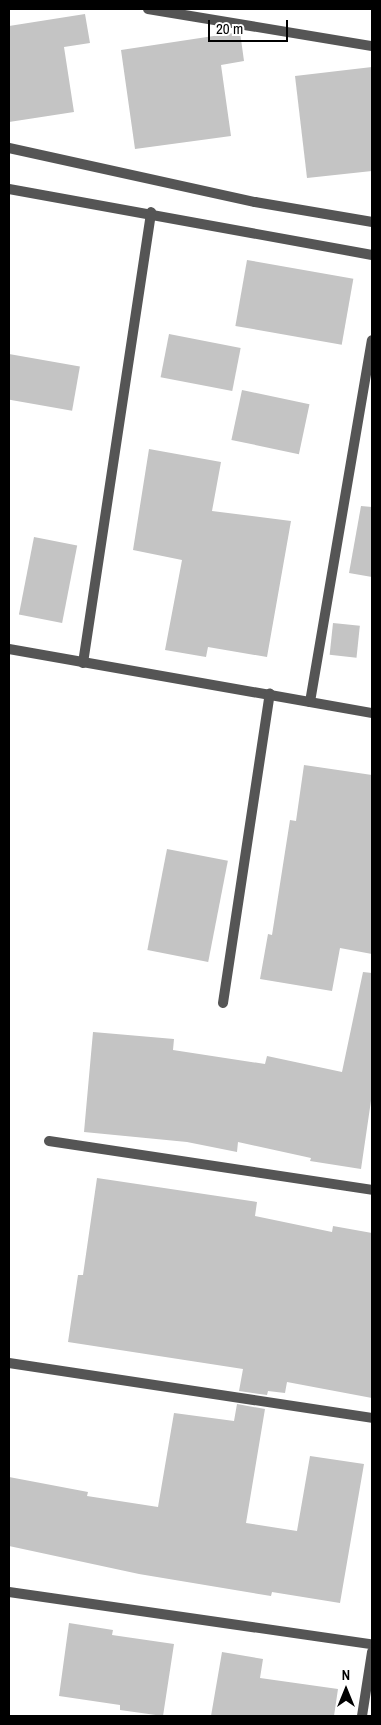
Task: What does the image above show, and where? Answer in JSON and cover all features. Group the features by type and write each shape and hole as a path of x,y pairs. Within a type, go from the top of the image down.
{"street":[{"path":"148,9 372,46"},
{"path":"9,148 255,202 372,222"},
{"path":"9,189 152,212 372,255"},
{"path":"83,663 152,212"},
{"path":"310,702 372,340"},
{"path":"9,649 372,713"},
{"path":"223,1003 270,694"},
{"path":"49,1141 372,1190"},
{"path":"9,1364 372,1418"},
{"path":"9,1592 372,1644"},
{"path":"362,1716 372,1652"}],"building":[{"path":"85,14 90,43 64,47 74,112 9,122 9,26"},
{"path":"240,32 244,61 221,65 231,136 135,149 121,50"},
{"path":"372,67 372,171 307,178 295,76"},
{"path":"247,260 353,279 342,345 235,326"},
{"path":"169,334 241,348 232,391 161,377"},
{"path":"9,354 80,367 72,411 9,400"},
{"path":"242,390 309,404 299,454 231,440"},
{"path":"149,449 221,462 212,511 291,521 267,657 208,647 206,657 165,650 182,560 133,550"},
{"path":"361,506 372,507 372,577 349,573"},
{"path":"34,537 77,545 62,623 19,615"},
{"path":"333,623 360,626 357,658 330,655"},
{"path":"304,765 372,775 372,954 340,948 332,991 260,979 268,934 272,935 290,820 296,821"},
{"path":"167,849 228,861 208,962 147,950"},
{"path":"363,972 372,973 372,1094 361,1169 310,1161 311,1158 238,1142 237,1152 187,1142 84,1132 93,1032 174,1039 173,1050 265,1064 267,1056 342,1072"},
{"path":"97,1178 257,1202 255,1216 332,1232 333,1226 372,1233 372,1398 287,1382 285,1393 268,1391 267,1395 239,1391 243,1369 68,1342 78,1275 83,1275"},
{"path":"237,1404 265,1409 246,1523 297,1531 310,1456 364,1464 340,1603 272,1592 271,1596 139,1574 9,1546 9,1477 88,1492 87,1496 158,1507 174,1413 234,1421"},
{"path":"69,1623 113,1630 112,1635 174,1644 163,1716 120,1710 120,1705 59,1696"},
{"path":"222,1652 263,1659 260,1678 338,1689 334,1716 211,1716"}]}
